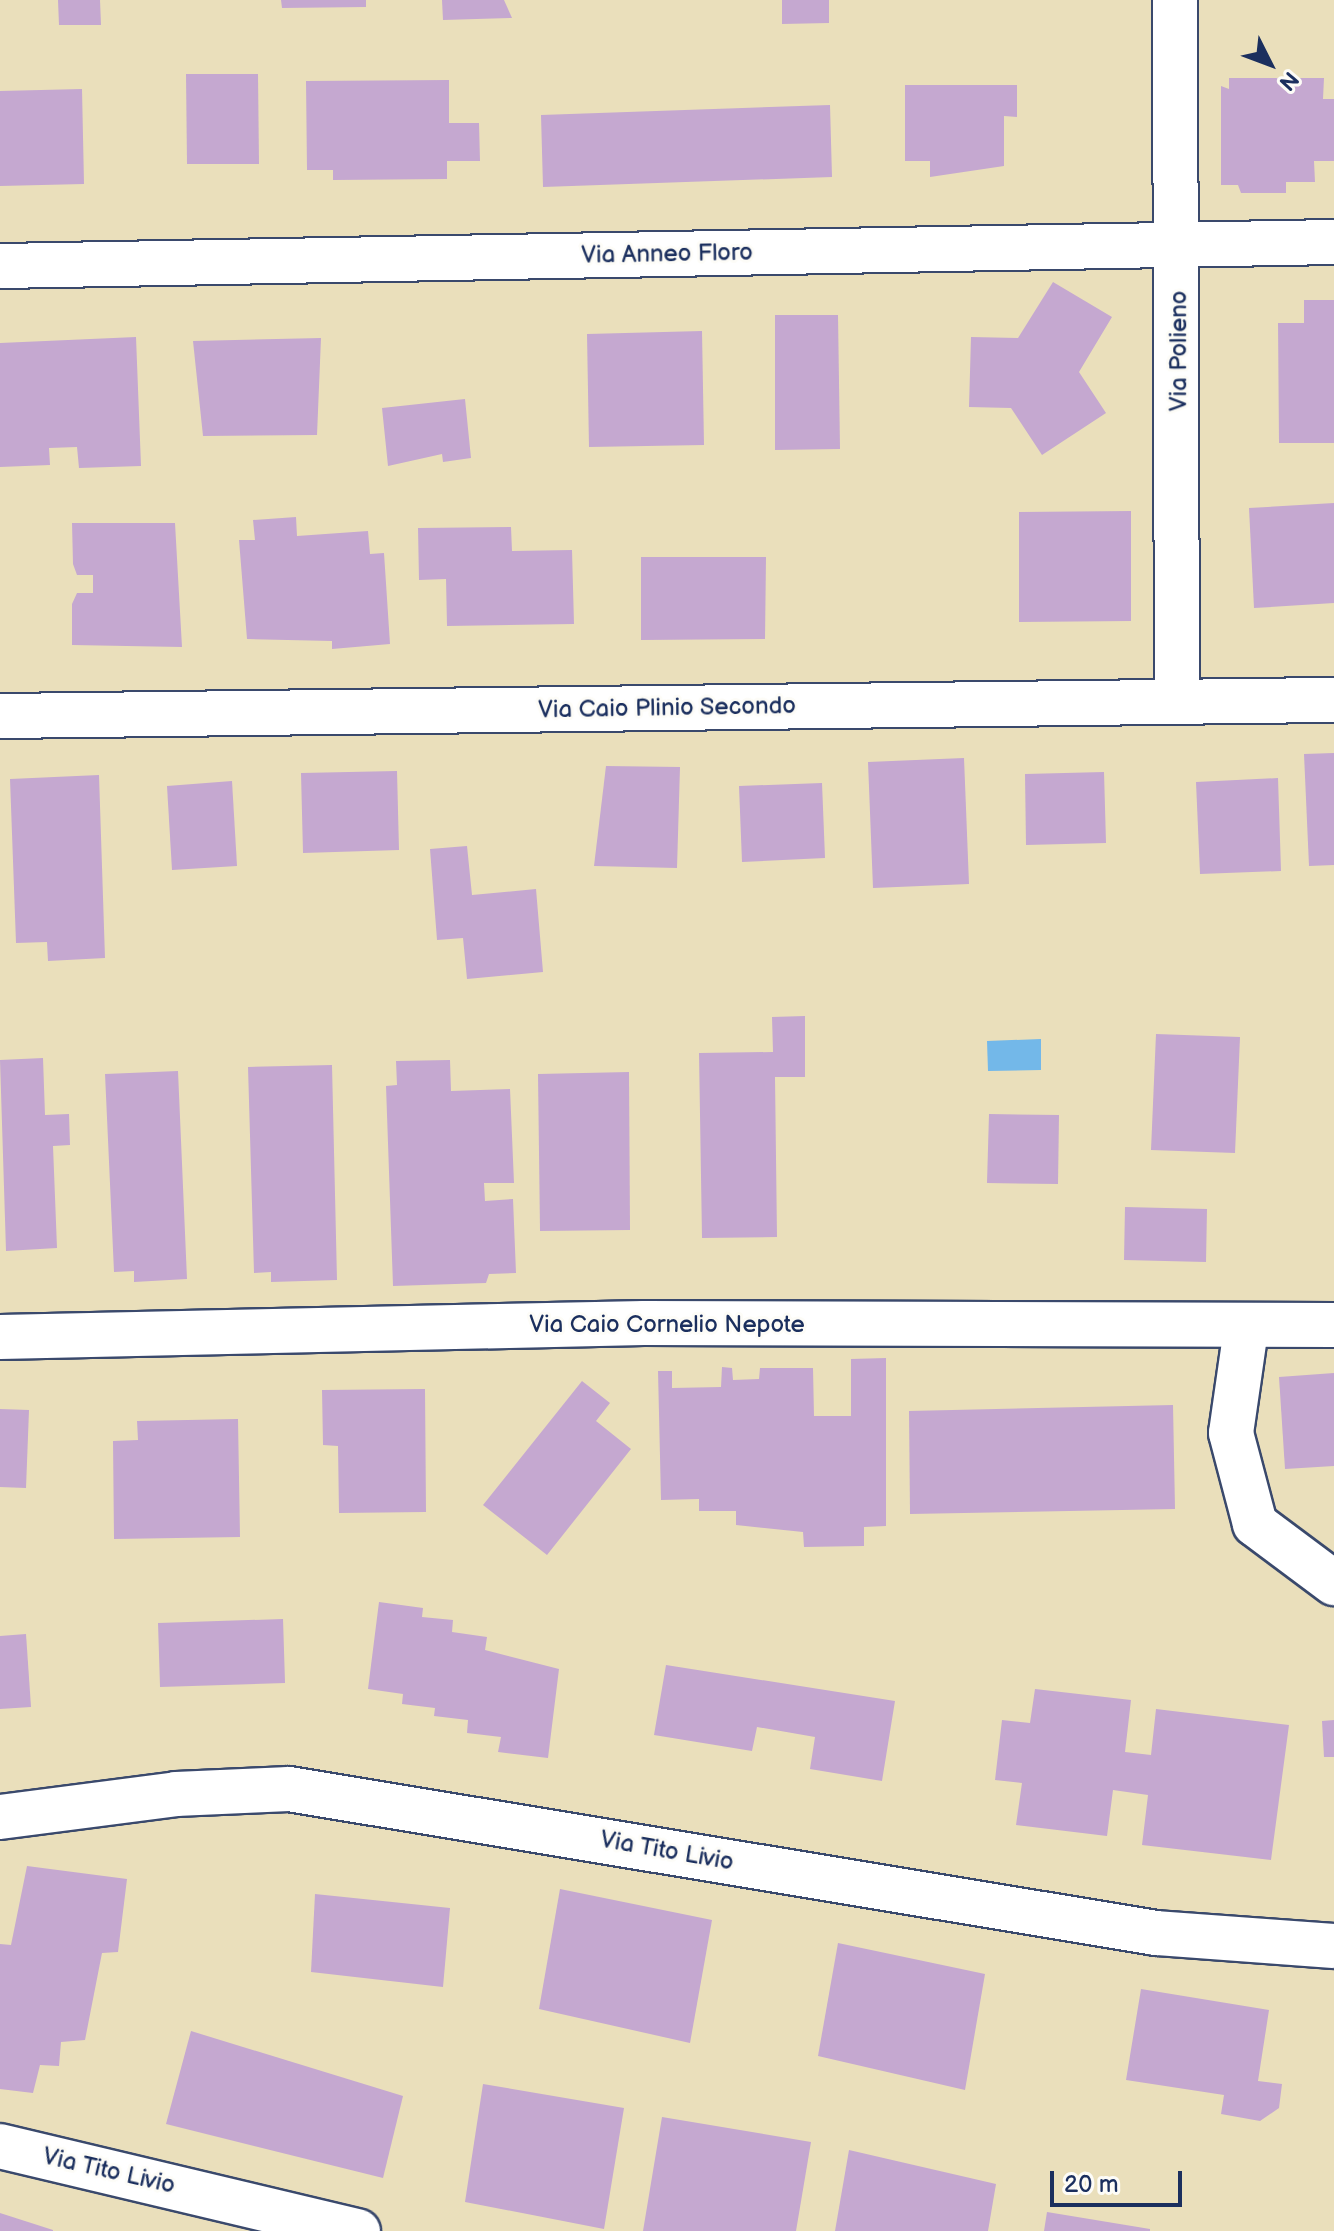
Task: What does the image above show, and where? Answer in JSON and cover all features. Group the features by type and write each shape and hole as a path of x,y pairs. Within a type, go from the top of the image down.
{"street":[{"name":"Via Polieno","path":"1175,0 1180,244 1177,702"},
{"name":"Via Anneo Floro","path":"0,266 1334,242"},
{"name":"Via Caio Plinio Secondo","path":"0,716 1334,700"},
{"name":"Via Caio Cornelio Nepote","path":"0,1337 644,1323 1246,1329 1334,1325"},
{"path":"1246,1329 1231,1433 1255,1524 1334,1583"},
{"name":"Via Tito Livio","path":"0,1817 176,1794 289,1789 1156,1933 1334,1946"},
{"name":"Via Tito Livio","path":"0,2146 358,2231"}],"water":[{"path":"1041,1039 1041,1070 988,1071 987,1041"}],"building":[{"path":"58,0 100,0 101,25 59,25"},
{"path":"281,0 366,0 366,7 282,8"},
{"path":"442,0 504,0 512,18 443,20"},
{"path":"782,0 829,0 829,23 782,24"},
{"path":"186,74 258,74 259,164 187,164"},
{"path":"1229,78 1324,78 1323,99 1334,99 1334,161 1314,161 1315,182 1286,182 1286,193 1241,193 1238,185 1221,185 1221,86 1229,89"},
{"path":"449,80 449,123 479,123 480,161 447,161 447,179 333,180 333,170 307,170 306,81"},
{"path":"905,85 1017,85 1017,117 1004,116 1004,166 930,177 930,161 905,161"},
{"path":"82,89 84,184 0,186 0,91"},
{"path":"830,105 832,177 543,187 541,115"},
{"path":"1053,282 1112,317 1079,372 1106,413 1042,455 1011,408 969,407 971,337 1018,338"},
{"path":"1304,300 1334,300 1334,443 1279,443 1278,323 1304,323"},
{"path":"775,315 838,315 840,449 775,450"},
{"path":"702,331 704,445 589,447 587,334"},
{"path":"136,337 141,466 79,468 77,447 49,448 50,465 0,467 0,343"},
{"path":"321,338 317,435 203,436 193,341"},
{"path":"465,399 471,458 443,462 442,454 388,466 382,408"},
{"path":"1334,503 1334,603 1254,608 1249,508"},
{"path":"1131,511 1131,621 1019,622 1019,512"},
{"path":"296,517 297,536 368,531 370,554 384,553 390,644 332,649 332,641 247,639 239,540 255,540 253,520"},
{"path":"72,523 175,523 182,647 72,645 72,604 77,593 93,593 93,575 77,575 73,564"},
{"path":"511,527 512,551 572,550 574,624 447,626 446,579 419,580 418,528"},
{"path":"641,557 766,557 765,639 641,640"},
{"path":"1334,753 1334,865 1309,866 1304,754"},
{"path":"964,758 969,884 873,888 868,762"},
{"path":"606,766 680,767 677,868 594,866"},
{"path":"397,771 399,850 303,853 301,773"},
{"path":"1104,772 1106,843 1026,845 1025,774"},
{"path":"99,775 105,958 48,961 47,942 16,943 10,779"},
{"path":"1278,778 1281,871 1200,874 1196,782"},
{"path":"232,781 237,866 172,870 167,786"},
{"path":"822,783 825,858 742,862 739,786"},
{"path":"467,846 472,895 536,889 543,972 467,979 463,938 437,940 430,849"},
{"path":"805,1016 805,1077 775,1077 777,1237 702,1238 699,1053 773,1052 772,1017"},
{"path":"1156,1034 1240,1037 1235,1153 1151,1150"},
{"path":"43,1058 45,1115 69,1114 70,1145 53,1146 57,1248 6,1251 0,1060"},
{"path":"450,1060 451,1091 510,1089 514,1183 484,1183 485,1201 513,1199 516,1273 489,1274 486,1283 393,1286 386,1086 397,1085 396,1061"},
{"path":"332,1065 337,1280 271,1282 271,1272 254,1273 248,1067"},
{"path":"178,1071 187,1279 134,1282 134,1271 114,1272 105,1074"},
{"path":"629,1072 630,1230 540,1231 538,1074"},
{"path":"989,1114 1059,1115 1058,1184 987,1183"},
{"path":"1125,1207 1207,1209 1206,1262 1124,1260"},
{"path":"886,1358 886,1526 864,1527 864,1546 804,1547 803,1532 736,1525 736,1511 699,1511 699,1499 661,1500 658,1371 672,1371 672,1388 721,1387 722,1367 732,1368 733,1380 759,1379 760,1368 813,1368 814,1416 851,1416 851,1359"},
{"path":"1334,1373 1334,1466 1285,1469 1279,1377"},
{"path":"582,1381 610,1403 596,1421 631,1449 547,1555 483,1505"},
{"path":"425,1389 426,1512 339,1513 338,1446 323,1445 322,1390"},
{"path":"1173,1405 1175,1509 910,1514 909,1411"},
{"path":"0,1409 29,1410 26,1488 0,1487"},
{"path":"238,1419 240,1537 114,1539 113,1441 138,1440 137,1421"},
{"path":"379,1602 423,1608 422,1617 453,1620 452,1632 487,1637 485,1650 559,1669 548,1758 498,1752 501,1737 467,1733 468,1720 434,1716 435,1708 402,1704 403,1694 368,1689"},
{"path":"283,1619 285,1683 160,1687 158,1623"},
{"path":"26,1634 31,1707 0,1709 0,1636"},
{"path":"666,1665 895,1701 882,1781 810,1769 815,1737 757,1727 752,1751 654,1735"},
{"path":"1035,1689 1131,1700 1125,1752 1151,1755 1156,1709 1289,1725 1271,1860 1142,1845 1148,1795 1113,1790 1107,1836 1016,1825 1022,1783 995,1780 1002,1720 1030,1723"},
{"path":"1334,1720 1334,1757 1324,1757 1322,1721"},
{"path":"27,1866 127,1879 118,1952 102,1953 85,2040 61,2042 59,2066 40,2065 33,2093 0,2089 0,1944 11,1945"},
{"path":"560,1889 712,1920 690,2043 539,2009"},
{"path":"315,1894 450,1908 443,1987 311,1972"},
{"path":"838,1943 985,1974 965,2090 818,2056"},
{"path":"1141,1989 1269,2010 1258,2081 1282,2084 1279,2108 1260,2121 1221,2114 1224,2095 1126,2080"},
{"path":"191,2031 403,2096 383,2178 166,2124"},
{"path":"483,2084 624,2108 604,2229 465,2202"},
{"path":"662,2117 811,2142 796,2231 643,2231"},
{"path":"849,2150 996,2184 988,2231 835,2231"},
{"path":"1047,2212 1150,2229 1150,2231 1044,2231"},
{"path":"0,2213 53,2230 53,2231 0,2231"}]}
